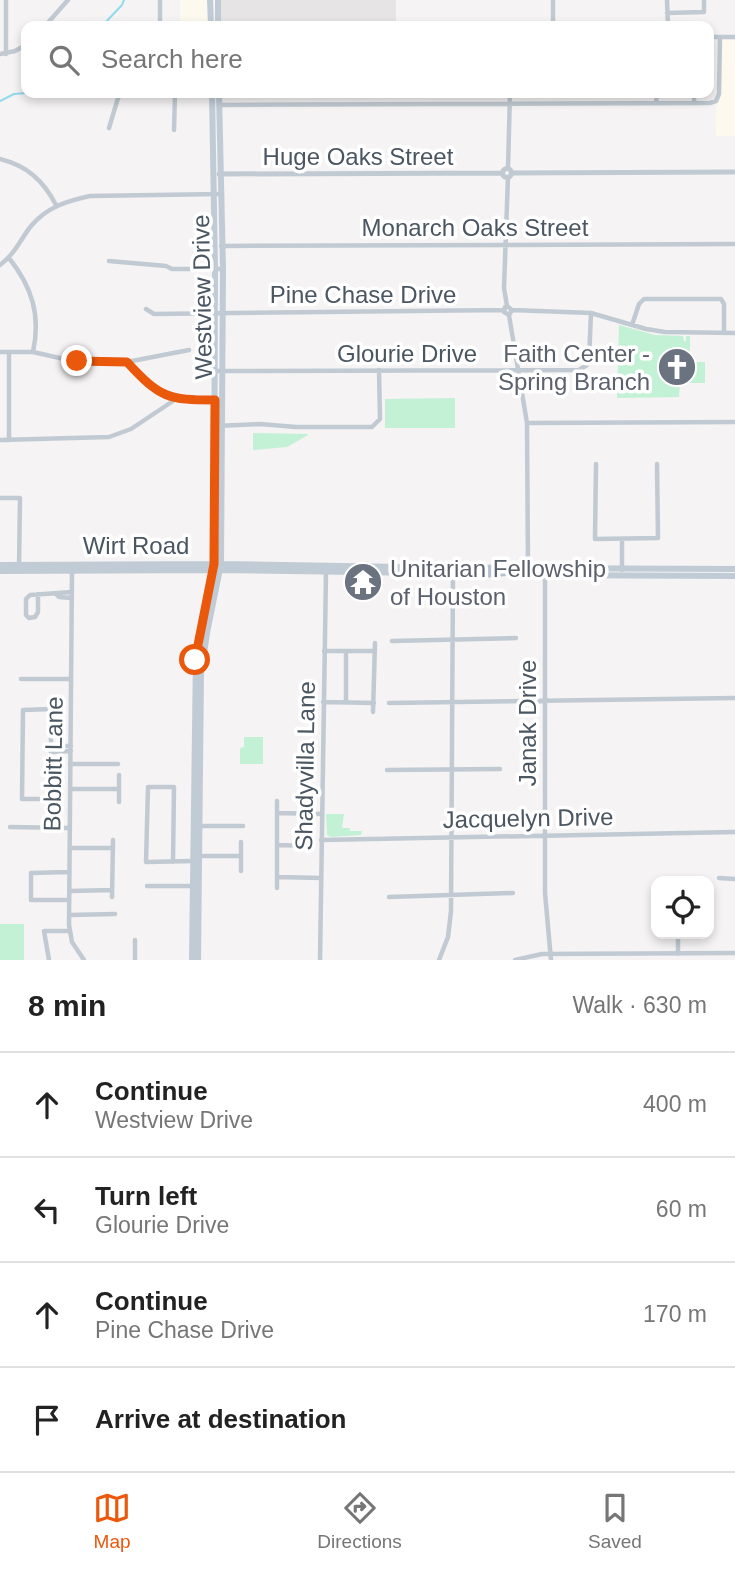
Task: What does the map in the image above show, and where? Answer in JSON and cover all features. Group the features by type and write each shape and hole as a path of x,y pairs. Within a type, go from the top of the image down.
{"main road":[{"path":"210,0 211,21"},
{"path":"218,0 218,21"},
{"name":"Westview Drive","path":"198,960 192,861 196,814 199,653 217,567 219,268 213,98"},
{"name":"Westview Drive","path":"215,105 217,98"},
{"name":"Wirt Road","path":"0,565 19,568"},
{"name":"Wirt Road","path":"217,567 326,572 453,571"},
{"name":"Wirt Road","path":"0,571 19,568 217,567 453,571"},
{"path":"707,573 735,569"},
{"path":"453,571 707,573 735,576"},
{"name":"Westview Drive","path":"191,960 199,856 200,826 196,814"}],"street":[{"path":"6,0 3,54 21,47"},
{"path":"49,21 68,0"},
{"path":"160,0 160,21"},
{"path":"553,0 553,21"},
{"path":"667,0 668,21"},
{"path":"667,13 704,12 704,0"},
{"path":"714,37 735,37"},
{"path":"215,105 510,105 716,101 719,94 720,37"},
{"path":"109,128 118,98"},
{"path":"174,130 175,98"},
{"path":"510,98 504,288 527,423 528,571"},
{"path":"656,98 656,103"},
{"path":"694,98 694,103"},
{"path":"0,159 18,165 36,176 56,205"},
{"name":"Huge Oaks Street","path":"216,174 735,172"},
{"path":"0,265 9,258 32,226 56,205 90,196 217,194"},
{"name":"Monarch Oaks Street","path":"218,247 735,244"},
{"path":"9,258 22,274 31,292 37,324 33,352"},
{"path":"108,261 166,266 172,270 219,268"},
{"path":"632,325 639,304 644,299 719,299 724,304 724,333"},
{"name":"Pine Chase Drive","path":"146,309 154,314 508,310 591,313 632,325 672,332 735,333"},
{"name":"Glourie Drive","path":"219,371 584,368 589,360 591,313"},
{"path":"0,352 33,352 64,359 127,362 188,349"},
{"path":"9,352 9,440"},
{"path":"127,362 150,386 176,399 219,400"},
{"path":"218,426 372,427 380,419 379,370"},
{"path":"0,440 108,437 131,429 176,399"},
{"path":"527,423 735,422"},
{"path":"596,464 595,539 658,538 657,464"},
{"path":"0,498 20,498 19,568"},
{"path":"622,539 622,573"},
{"name":"Bobbitt Lane","path":"72,568 69,931 74,947 84,960"},
{"path":"439,960 448,937 451,895 453,571"},
{"name":"Shadyvilla Lane","path":"320,960 326,572"},
{"name":"Janak Drive","path":"545,572 545,893 550,957"},
{"path":"38,594 38,612 35,617 29,618 26,615 27,596 38,594 56,594 60,597 72,595"},
{"path":"391,641 516,638"},
{"path":"373,712 375,643"},
{"path":"324,651 374,651"},
{"path":"346,651 346,702"},
{"path":"21,679 71,679"},
{"path":"389,704 735,698"},
{"path":"323,702 374,703"},
{"path":"51,709 51,749 51,799 22,799 23,710 51,709"},
{"path":"51,749 71,748"},
{"path":"71,764 118,764"},
{"path":"387,771 500,769"},
{"path":"119,775 119,802"},
{"path":"173,862 174,788 148,787 146,862 173,862 192,861"},
{"path":"70,789 119,789"},
{"path":"276,888 277,801"},
{"path":"277,813 322,814"},
{"path":"200,826 243,826"},
{"path":"10,828 70,828"},
{"name":"Jacquelyn Drive","path":"321,840 735,832"},
{"path":"112,897 113,840"},
{"path":"241,842 241,871"},
{"path":"277,845 310,846"},
{"path":"70,848 113,848"},
{"path":"199,856 241,856"},
{"path":"69,872 31,873 31,900 69,900"},
{"path":"277,877 321,878"},
{"path":"719,878 735,879"},
{"path":"147,886 192,886"},
{"path":"69,891 112,890"},
{"path":"389,897 513,893"},
{"path":"69,915 115,914"},
{"path":"49,960 44,931 69,931"},
{"path":"678,939 678,954"},
{"path":"135,940 135,960"},
{"path":"614,953 615,960"},
{"path":"515,960 614,953 735,953"}],"shaded area":[{"path":"180,0 208,0 208,21 180,21"},
{"path":"221,0 396,0 396,21 221,21"},
{"path":"717,39 735,40 735,136 716,136"}],"green space":[{"name":"Faith Center - Spring Branch","path":"619,325 655,335 683,336 684,341 686,336 690,336 690,362 705,362 705,383 680,383 679,397 617,398"},
{"path":"455,398 455,428 385,428 385,399"},
{"path":"253,433 308,435 287,447 253,450"},
{"path":"244,737 263,737 263,764 240,764 240,748 244,747"},
{"path":"326,814 344,814 342,828 362,831 361,835 327,835"},
{"path":"0,924 24,924 24,960 0,960"}],"waterway":[{"path":"107,21 124,0"},
{"path":"0,101 21,93"}],"place":[{"name":"Faith Center - Spring Branch","path":"677,367"},
{"name":"Unitarian Fellowship of Houston","path":"363,582"}],"route":[{"path":"77,361 127,362 150,386 162,394 176,399 215,400 214,564 195,660"}]}
